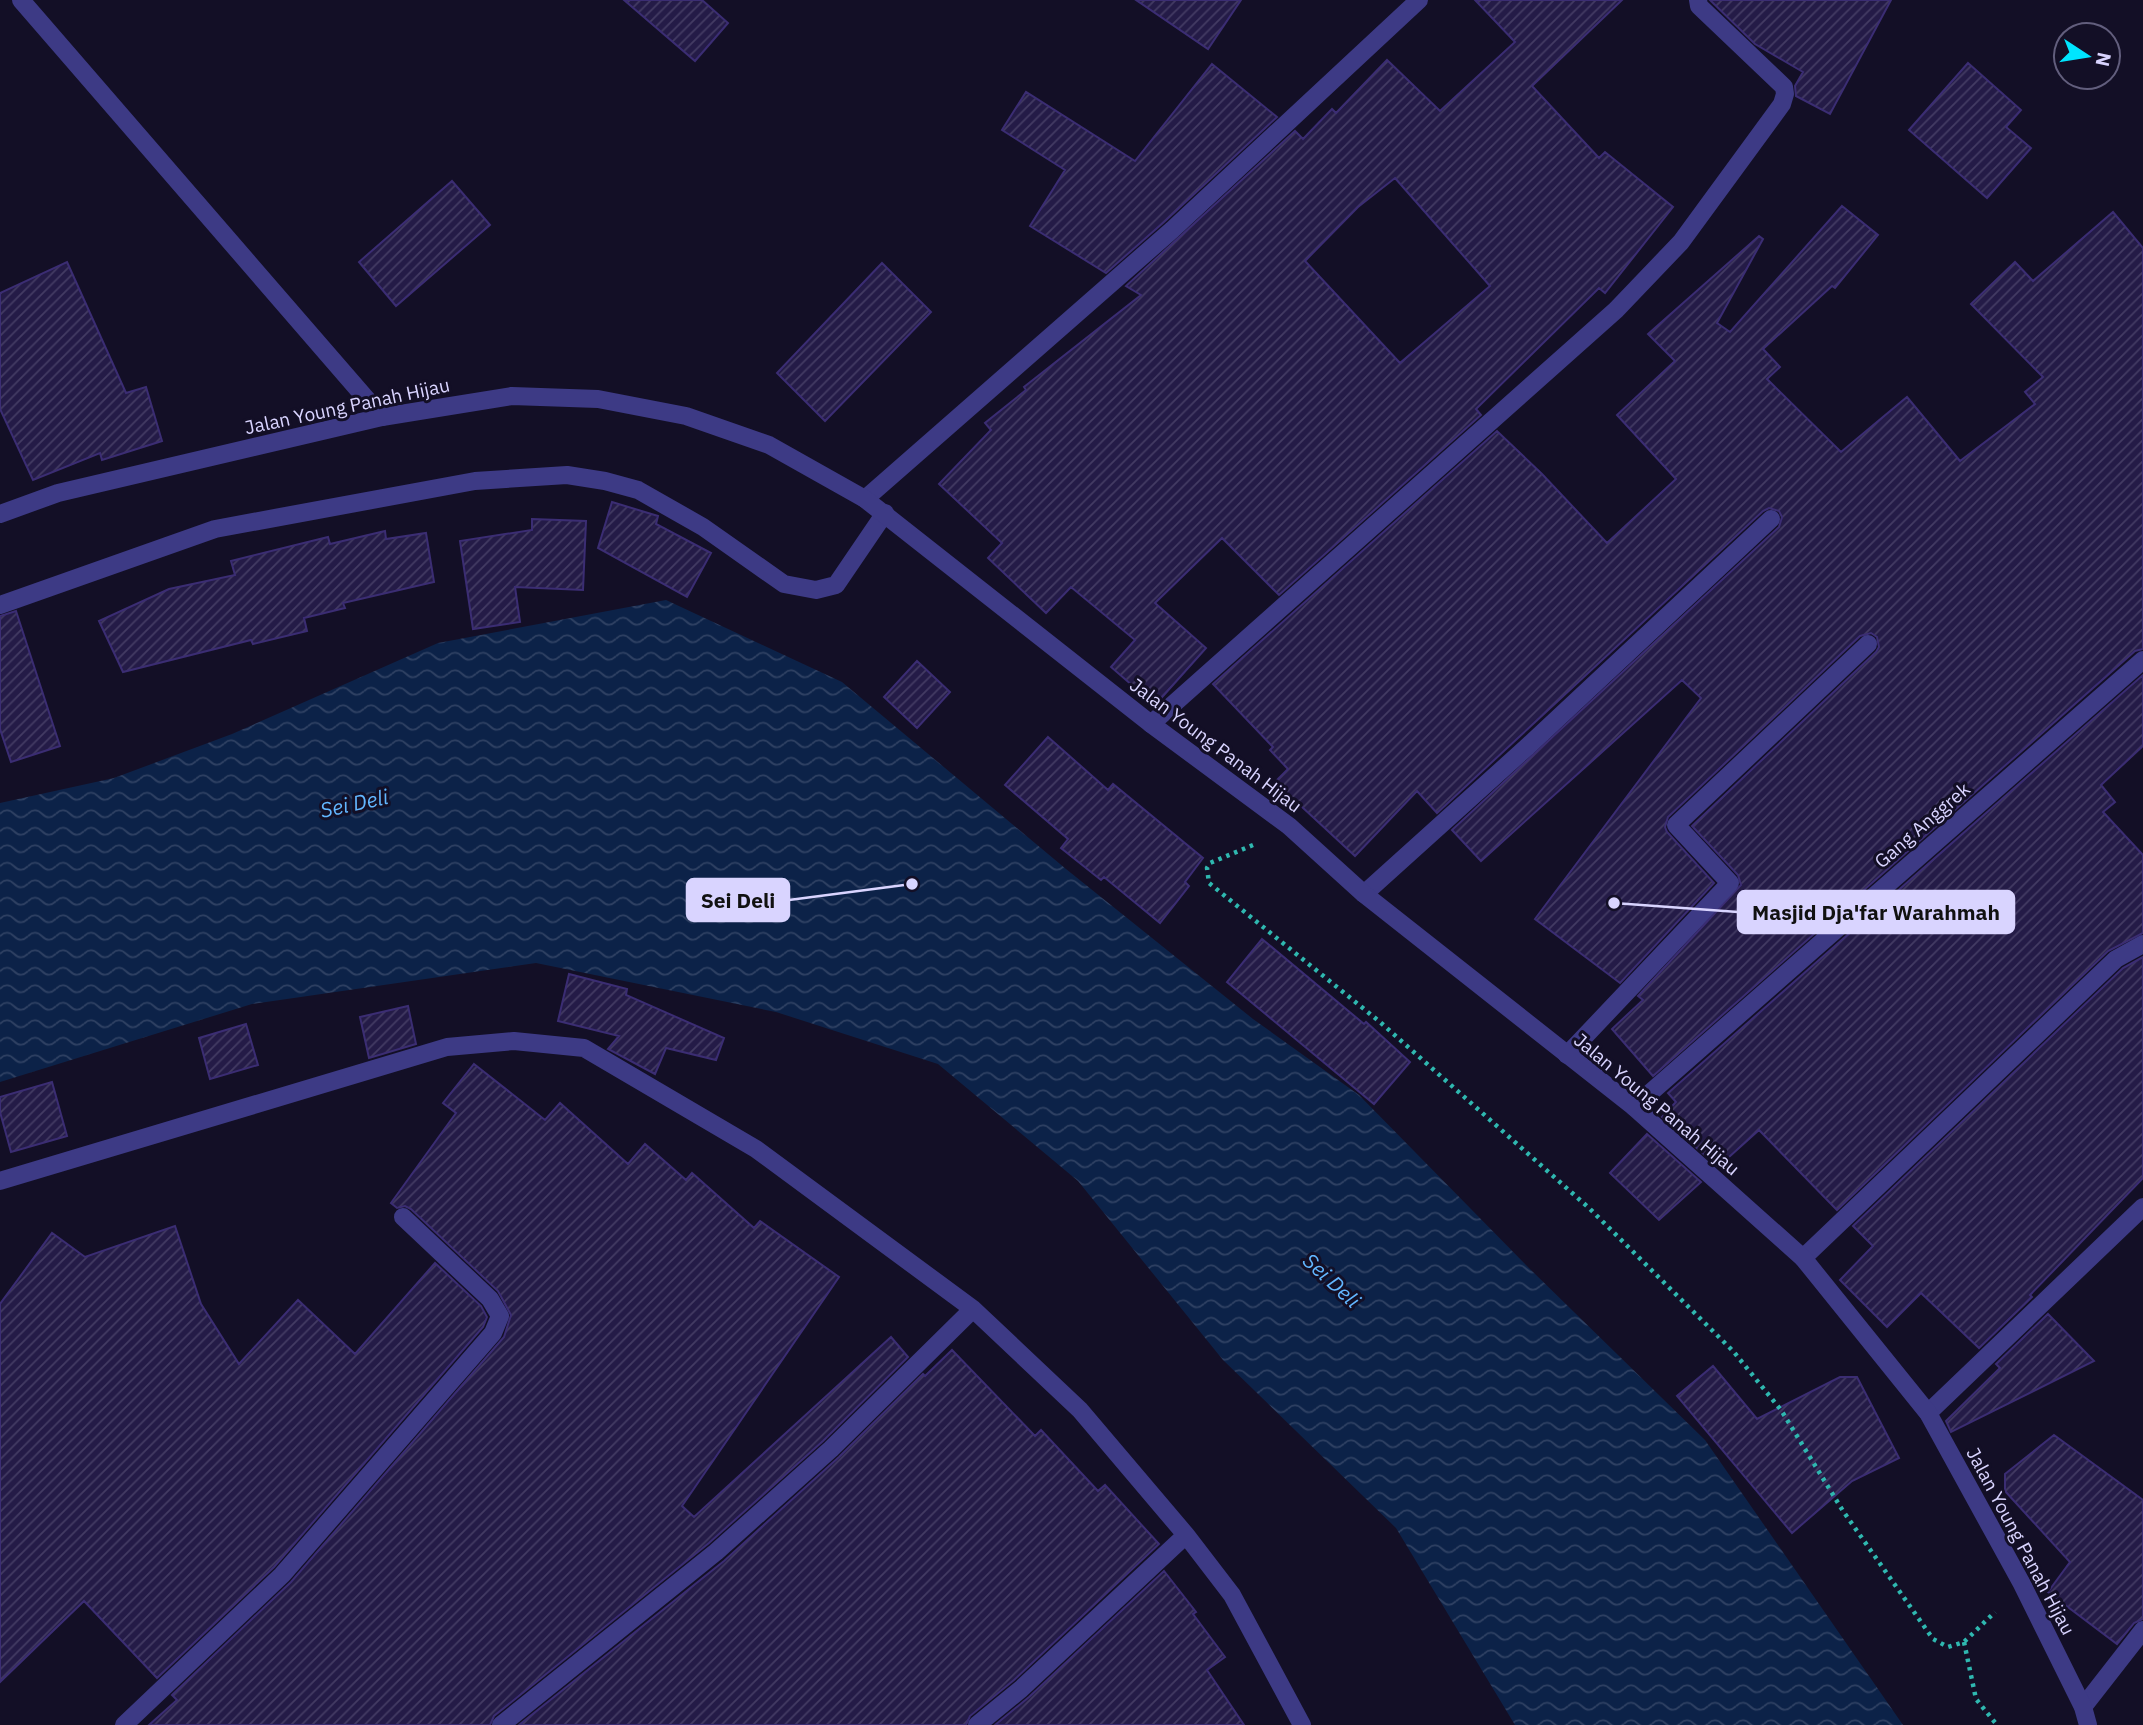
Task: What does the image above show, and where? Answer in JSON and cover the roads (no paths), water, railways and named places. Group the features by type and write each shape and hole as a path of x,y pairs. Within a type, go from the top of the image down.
{"street":[{"path":"21,0 382,417"},
{"path":"865,499 1172,230 1419,0"},
{"path":"1151,724 1616,310 1681,242 1782,104 1785,94 1784,87 1699,6 1699,0"},
{"name":"Jalan Young Panah Hijau","path":"0,514 58,493 382,417 512,396 598,399 686,416 769,445 865,499 1151,724 1289,826 1364,894 1634,1107 1803,1258 1928,1413 2022,1584 2085,1716"},
{"path":"0,605 215,529 475,481 567,475 638,489 703,527 784,584 816,590 836,585 885,513"},
{"path":"1364,894 1527,747 1771,519"},
{"path":"1567,1055 1730,883 1676,825 1868,644"},
{"name":"Gang Anggrek","path":"1634,1107 2143,660"},
{"path":"1803,1258 2116,959 2143,944"},
{"path":"0,1181 447,1047 514,1041 584,1048 756,1149 973,1309 1080,1410 1186,1535 1232,1595 1302,1725"},
{"path":"1928,1413 2143,1207"},
{"path":"124,1725 282,1575 493,1334 500,1316 490,1299 403,1217"},
{"path":"501,1725 716,1552 831,1449 973,1309"},
{"path":"977,1725 1021,1689 1186,1535"},
{"path":"2085,1716 2143,1630"}],"water":[{"path":"666,600 842,682 1066,869 1253,1019 1359,1095 1531,1270 1705,1440 1903,1725 1515,1725 1396,1528 1223,1360 1078,1181 938,1064 776,1012 536,963 252,1004 0,1082 0,803 114,778 232,734 438,643"}],"place":[{"name":"Sei Deli","path":"912,884"},
{"name":"Masjid Dja'far Warahmah","path":"1614,903"}]}
